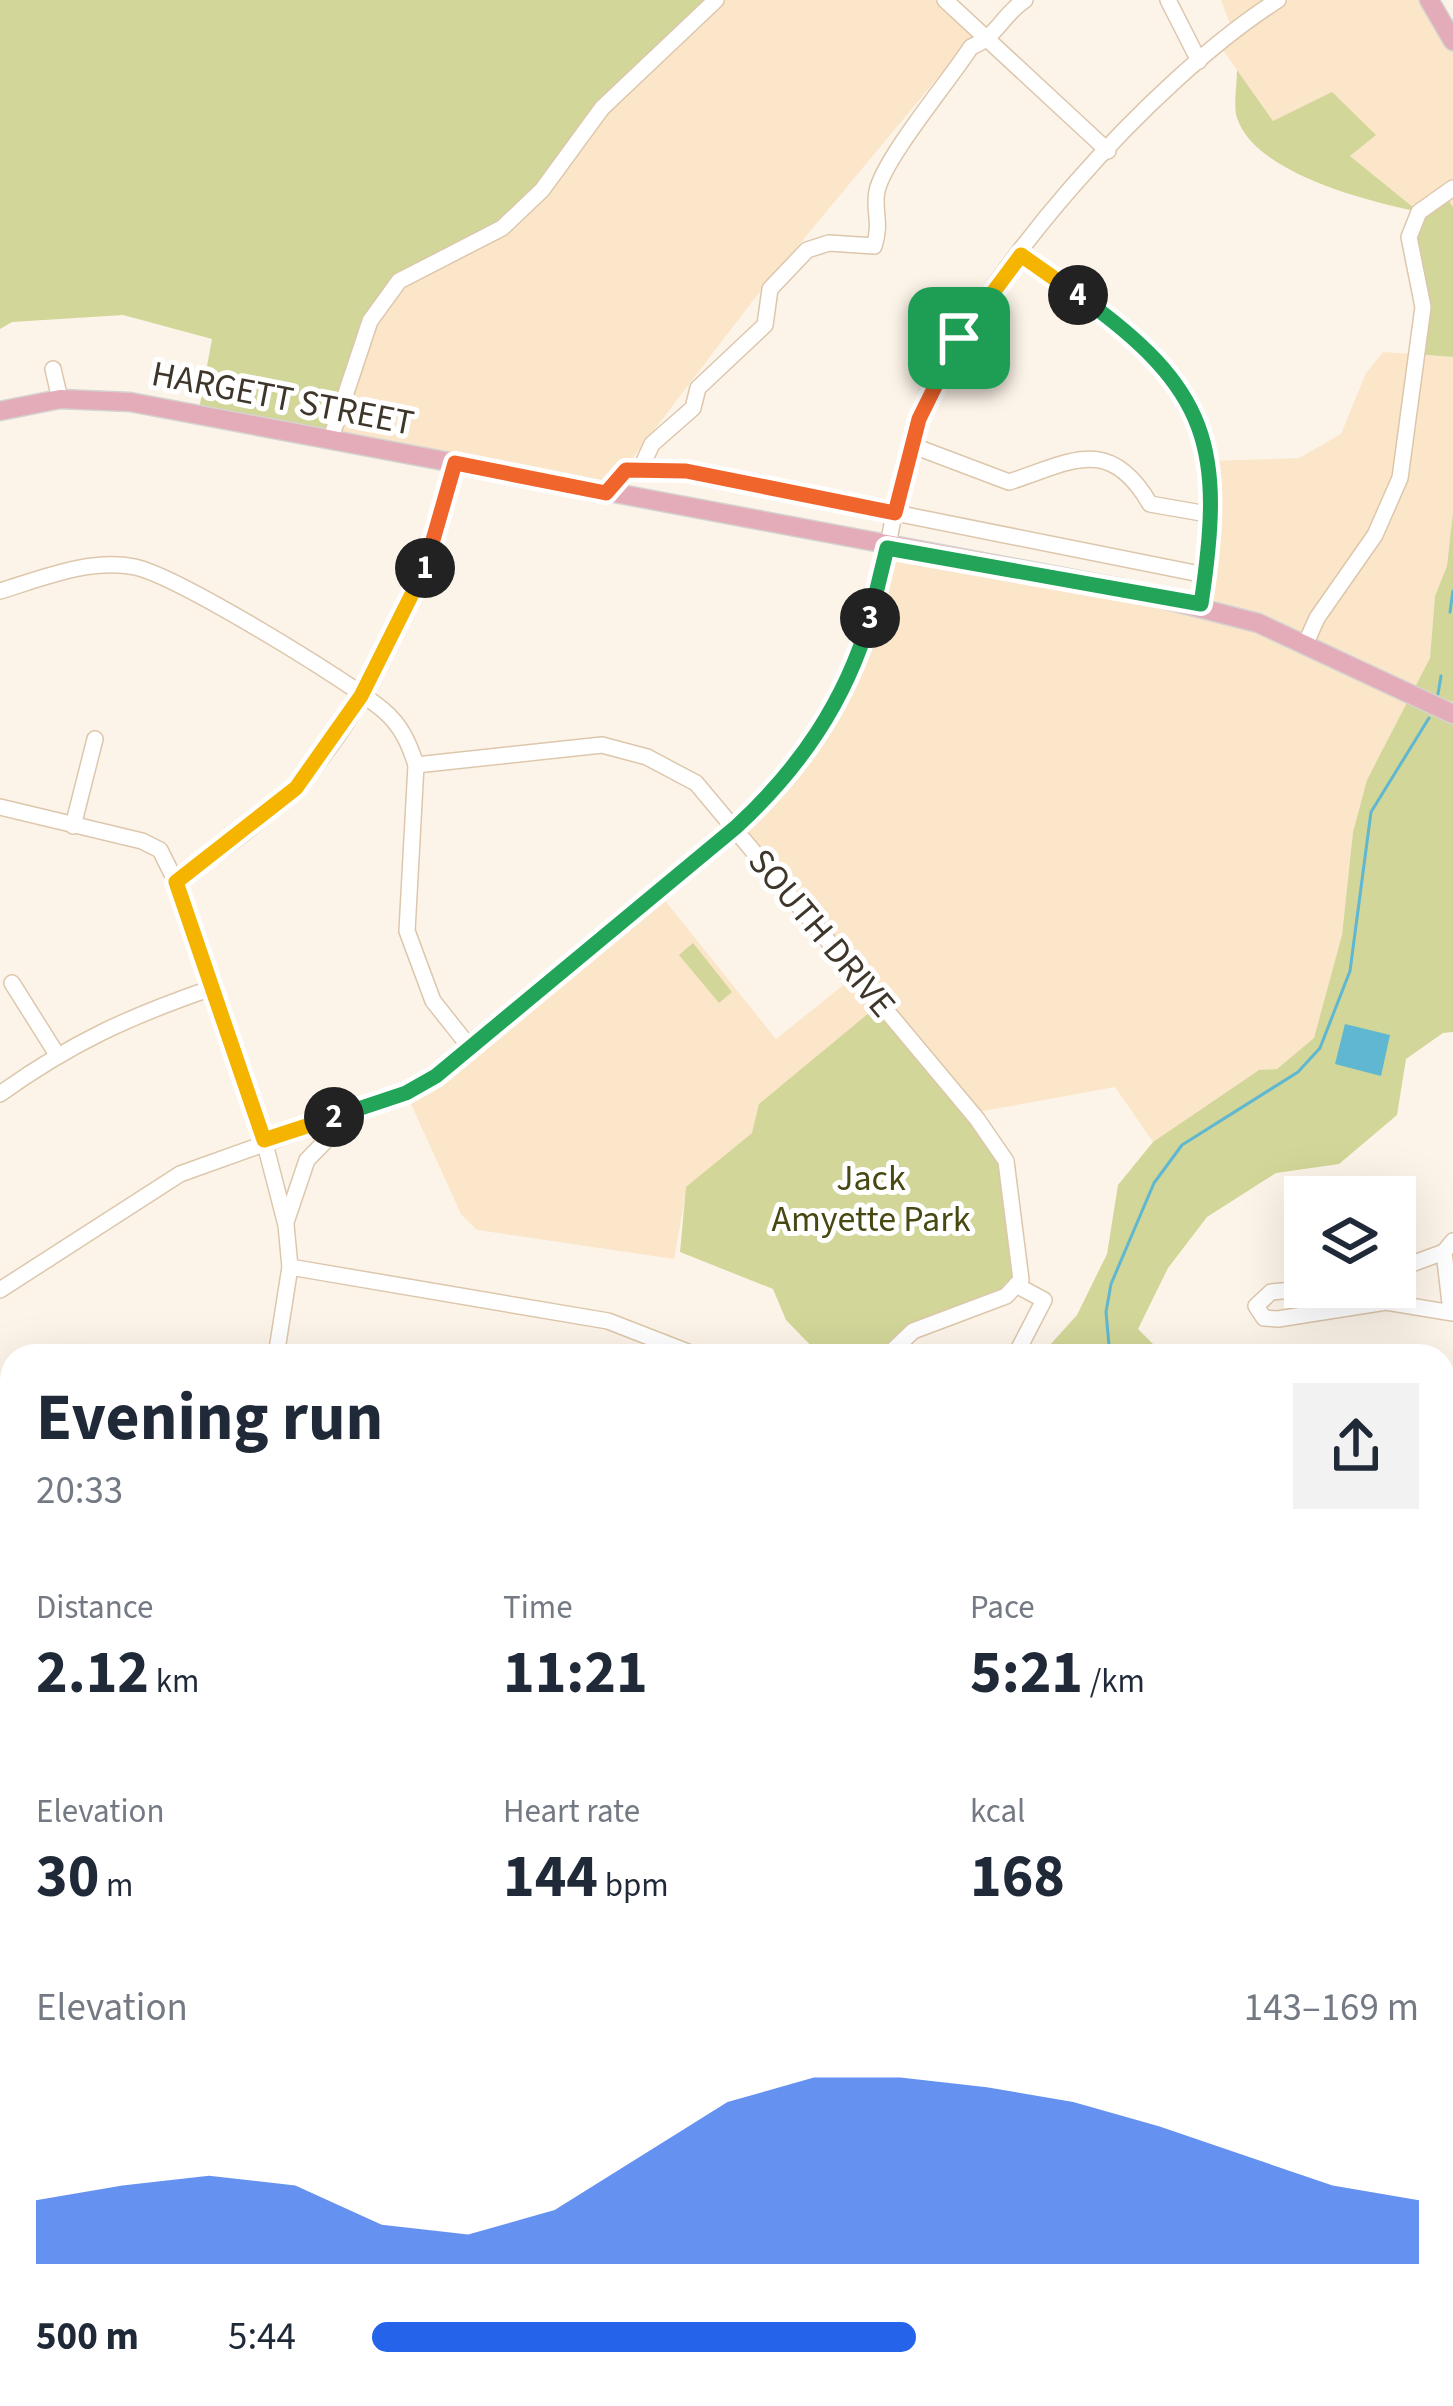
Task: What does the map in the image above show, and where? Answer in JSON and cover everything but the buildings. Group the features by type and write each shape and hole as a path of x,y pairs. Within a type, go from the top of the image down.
{"main road":[{"path":"1429,0 1453,41"},
{"name":"HARGETT STREET","path":"0,411 60,398 130,402 1201,604 1305,645 1453,715"}],"street":[{"path":"331,438 370,321 399,280 502,228 542,190 602,108 716,0"},
{"path":"946,0 1108,151"},
{"path":"640,470 652,444 693,408 698,388 765,325 770,289 806,250 829,243 874,246 881,224 877,191 897,156 971,47 991,40 1006,12 1025,0"},
{"path":"1168,0 1199,61"},
{"path":"0,1291 146,1193 264,1140 406,1093 472,1050 776,790 840,698 868,624 911,445 959,338 1108,151 1233,29 1278,0"},
{"path":"1305,645 1317,617 1375,535 1400,478 1423,307 1409,237 1419,212 1453,188"},
{"path":"1021,255 1126,330 1196,408 1208,454 1213,515 1201,604"},
{"path":"53,369 60,398"},
{"path":"911,445 1009,482 1079,456 1102,460 1132,472 1150,503 1213,515"},
{"path":"176,882 296,788 361,696 424,570 455,463"},
{"path":"606,493 626,470 686,471 1205,575"},
{"path":"0,591 85,566 135,567 238,619 395,722 409,741 416,765 407,931 434,1001 472,1050"},
{"path":"73,826 95,739"},
{"name":"SOUTH DRIVE","path":"416,765 602,746 646,757 696,783 1006,1161 1018,1282 1044,1300 1021,1344"},
{"path":"0,807 160,850 176,882 264,1140 286,1225 290,1267 278,1344"},
{"path":"12,983 56,1054"},
{"path":"0,1094 56,1054 120,1019 212,988"},
{"path":"286,1225 307,1160 358,1109"},
{"path":"1416,1260 1448,1246 1452,1313 1416,1307"},
{"path":"290,1267 608,1321 667,1344"},
{"path":"899,1344 913,1331 1006,1296 1018,1282"},
{"path":"1284,1291 1271,1292 1256,1306 1264,1318 1348,1308"}],"shaded area":[{"path":"717,0 945,0 979,28 758,294 606,493 331,438 382,301"},
{"path":"1221,0 1429,0 1453,41 1453,207 1444,194 1419,212 1349,155 1273,121 1218,43 1232,29"},
{"path":"1383,352 1453,357 1453,512 1447,566 1435,596 1430,658 1367,781 1353,832 1342,935 1314,1039 1277,1069 1259,1070 1153,1142 1115,1087 972,1113 752,1133 687,1187 674,1259 477,1230 461,1214 406,1093 659,893 776,1039 857,974 736,827 840,698 887,547 1200,604 1208,461 1299,458 1341,434 1366,373"}],"green space":[{"path":"0,0 716,0 502,228 399,281 383,301 331,438 198,415 212,339 123,315 12,322 0,329"},
{"path":"1237,70 1273,121 1332,92 1376,135 1350,156 1419,212 1316,182 1266,155 1248,138 1237,118"},
{"path":"1444,194 1453,207 1453,357 1415,354 1420,336 1411,258 1419,212"},
{"path":"1453,512 1453,702 1444,699 1438,709 1453,715 1453,1032 1443,1033 1406,1059 1397,1115 1339,1164 1276,1173 1207,1217 1168,1268 1138,1329 1153,1344 1051,1344 1077,1315 1107,1254 1118,1185 1153,1142 1259,1070 1277,1069 1314,1038 1342,935 1353,832 1367,780 1430,658 1435,596 1447,566"},
{"path":"693,943 732,992 719,1003 679,955"},
{"name":"Jack Amyette Park","path":"881,1003 1006,1161 1021,1280 1006,1296 957,1311 906,1344 809,1344 786,1320 773,1289 680,1252 686,1187 752,1133 759,1104"}],"water":[{"path":"1345,1024 1390,1035 1381,1076 1335,1064"}],"waterway":[{"path":"1450,612 1453,591"},
{"path":"1438,694 1441,676"},
{"path":"1109,1344 1106,1312 1111,1284 1154,1183 1182,1145 1298,1072 1320,1048 1350,971 1371,812 1429,718"}],"route":[{"path":"1021,255 1126,330 1163,367 1196,408 1208,454 1214,524 1201,604 887,548 848,681 812,743 776,790 436,1076 406,1093 264,1140 176,882 233,842 296,788 361,696 424,570 455,463 606,493 626,470 686,471 895,513 919,419 959,338 1021,255"}]}
